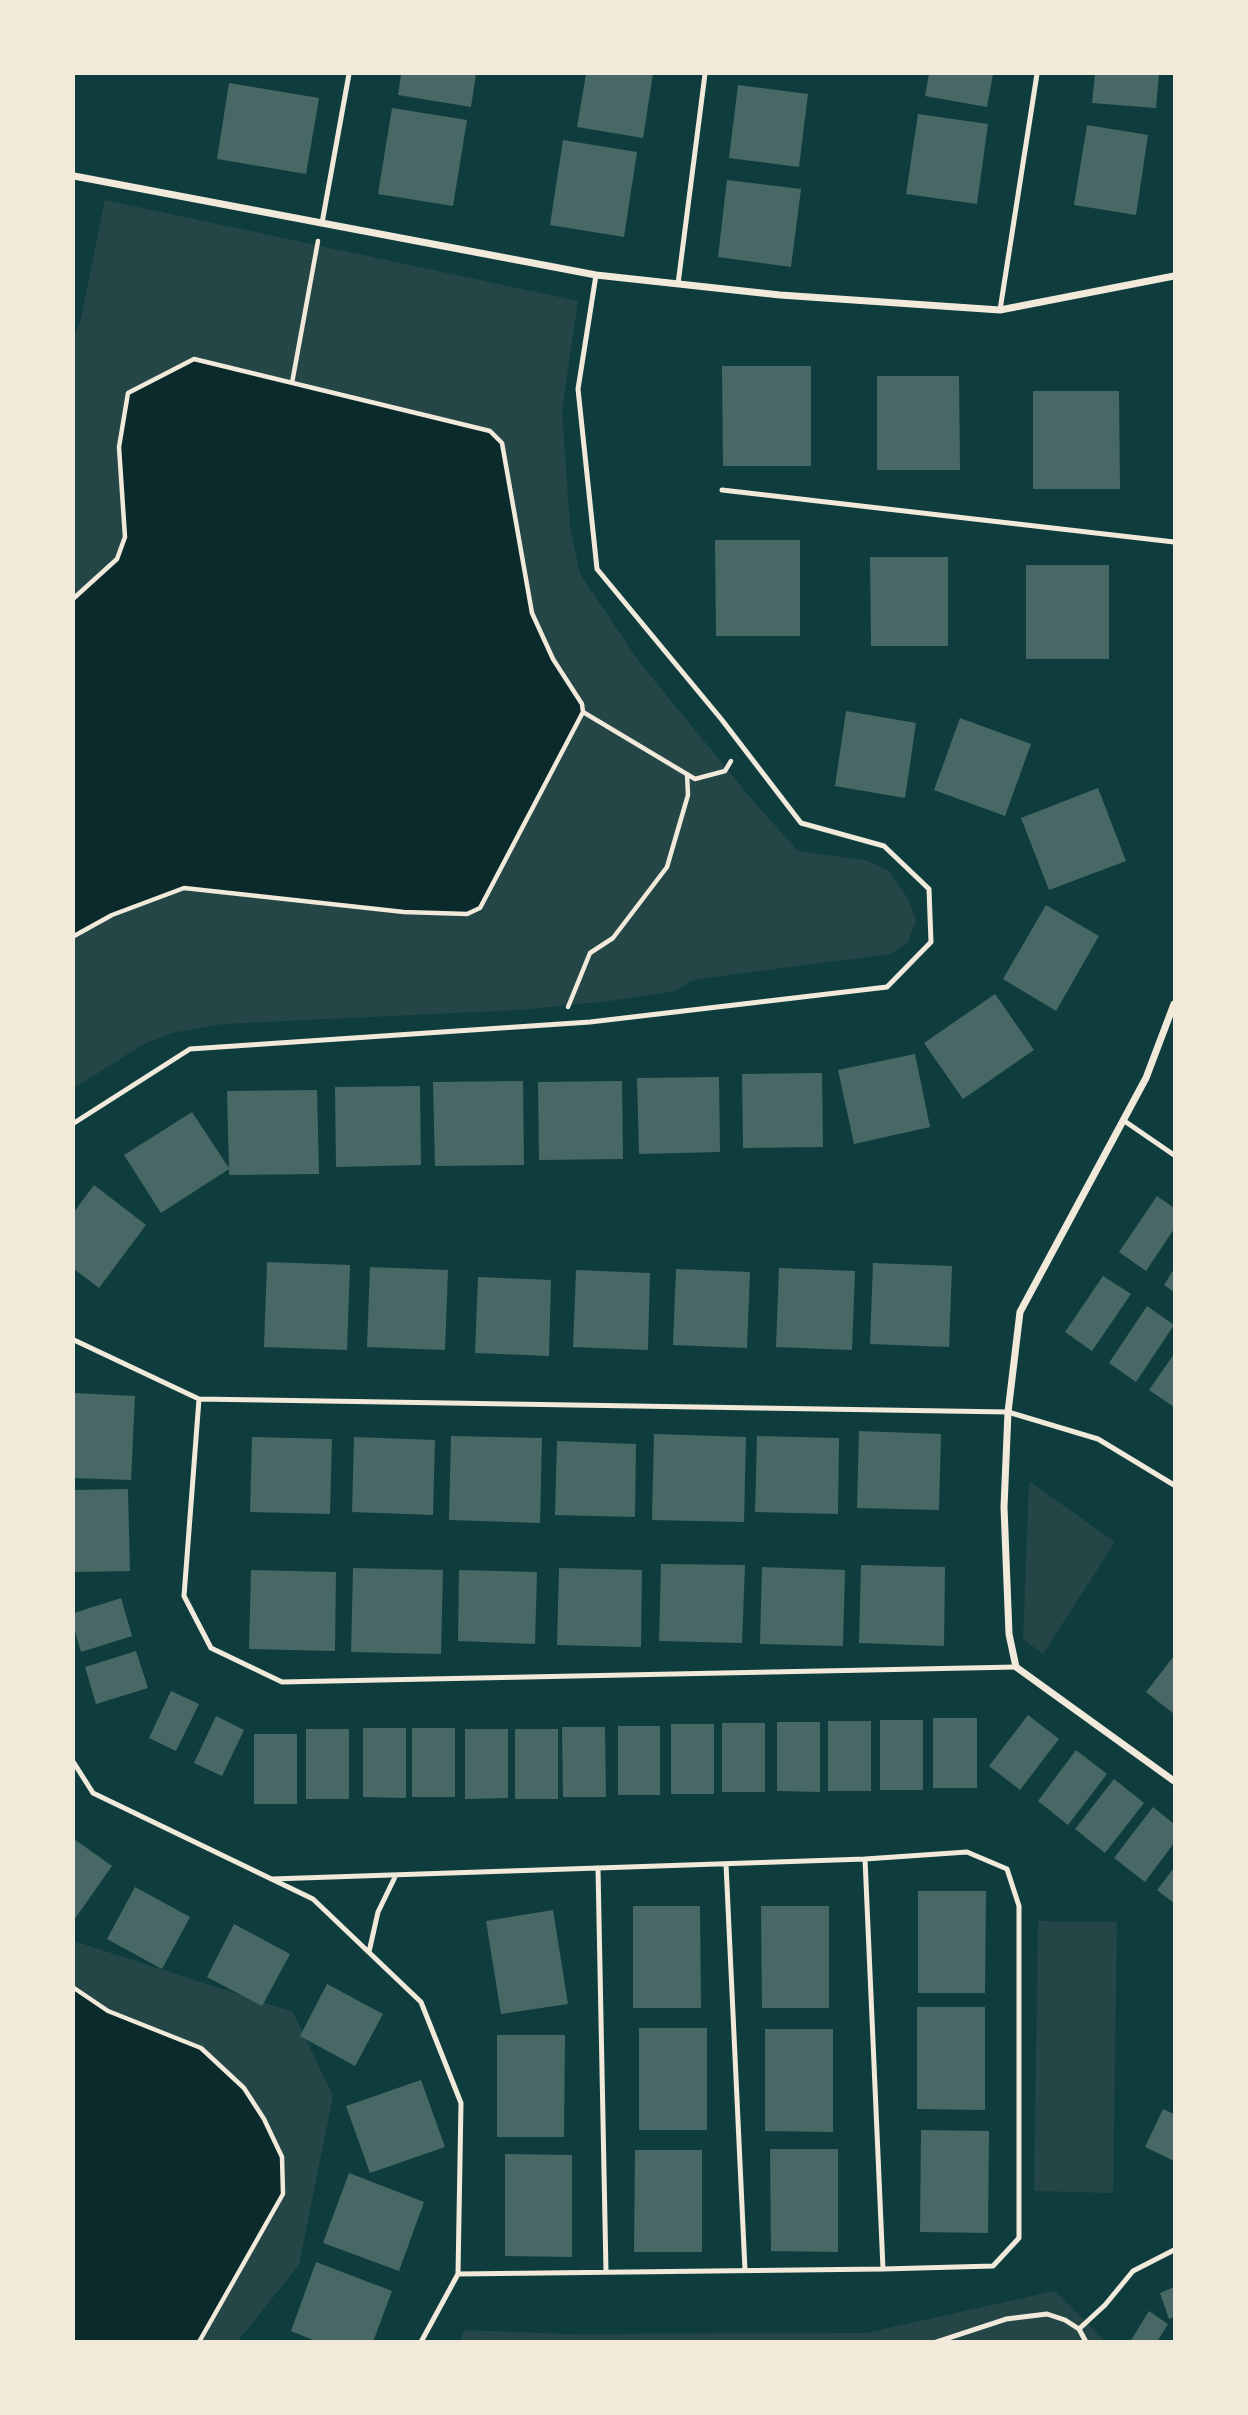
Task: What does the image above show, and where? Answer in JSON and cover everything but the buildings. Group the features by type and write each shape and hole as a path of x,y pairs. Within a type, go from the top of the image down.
{"street":[{"path":"74,176 596,275 780,295 1000,310 1174,276"},
{"path":"1174,1004 1146,1078 1020,1312 1007,1412 1004,1507 1009,1634 1016,1667 1174,1781"}],"lane":[{"path":"322,223 349,74"},
{"path":"678,284 705,74"},
{"path":"1000,310 1037,74"},
{"path":"74,1123 190,1049 567,1024 887,987 931,942 929,889 884,846 801,823 597,569 579,388 596,275"},
{"path":"722,490 1174,542"},
{"path":"1123,1120 1174,1155"},
{"path":"74,1340 199,1399 1007,1412 1098,1439 1174,1485"},
{"path":"199,1399 184,1596 211,1648 282,1682 1016,1667"},
{"path":"74,1763 93,1793 313,1899 421,2003 461,2103 458,2274 421,2342"},
{"path":"272,1879 865,1859 967,1852 1007,1869 1019,1906 1019,2238 993,2266 458,2274"},
{"path":"865,1859 883,2269"},
{"path":"726,1864 745,2270"},
{"path":"598,1868 606,2272"},
{"path":"369,1952 377,1912 396,1875"},
{"path":"1079,2329 1105,2305 1132,2271 1174,2250"},
{"path":"936,2342 1006,2319 1047,2314 1065,2320 1079,2329 1086,2342"}],"path":[{"path":"292,383 322,223"},
{"path":"74,598 117,559 125,537 119,447 128,393 194,359 490,431 502,443 532,613 553,659 582,704 583,712 480,908 467,914 404,912 184,888 112,915 74,936"},
{"path":"583,712 695,779 725,771 740,744"},
{"path":"567,1024 568,1001 590,953 613,938 667,866 688,794 687,774"},
{"path":"74,1988 108,2011 201,2048 244,2088 264,2119 282,2157 283,2194 199,2342"}],"shaded area":[{"path":"105,200 578,301 562,411 570,525 580,574 640,663 754,802 798,851 865,860 889,871 908,899 916,920 908,942 891,954 706,978 691,981 675,991 609,1001 518,1010 223,1024 172,1033 144,1044 74,1088 74,335 80,322"},
{"path":"194,359 490,431 502,443 532,613 553,659 582,704 583,712 480,908 467,914 404,912 184,888 112,915 74,936 74,598 117,559 125,537 119,447 128,393"},
{"path":"1029,1481 1115,1542 1043,1654 1023,1639"},
{"path":"1038,1921 1117,1922 1113,2193 1034,2191"},
{"path":"74,1941 293,2012 333,2096 299,2265 238,2341 74,2342"},
{"path":"74,1988 108,2011 201,2048 244,2088 264,2119 282,2157 283,2194 199,2341 74,2341"},
{"path":"1055,2291 1105,2341 460,2342 464,2330 564,2334 866,2333"}]}
